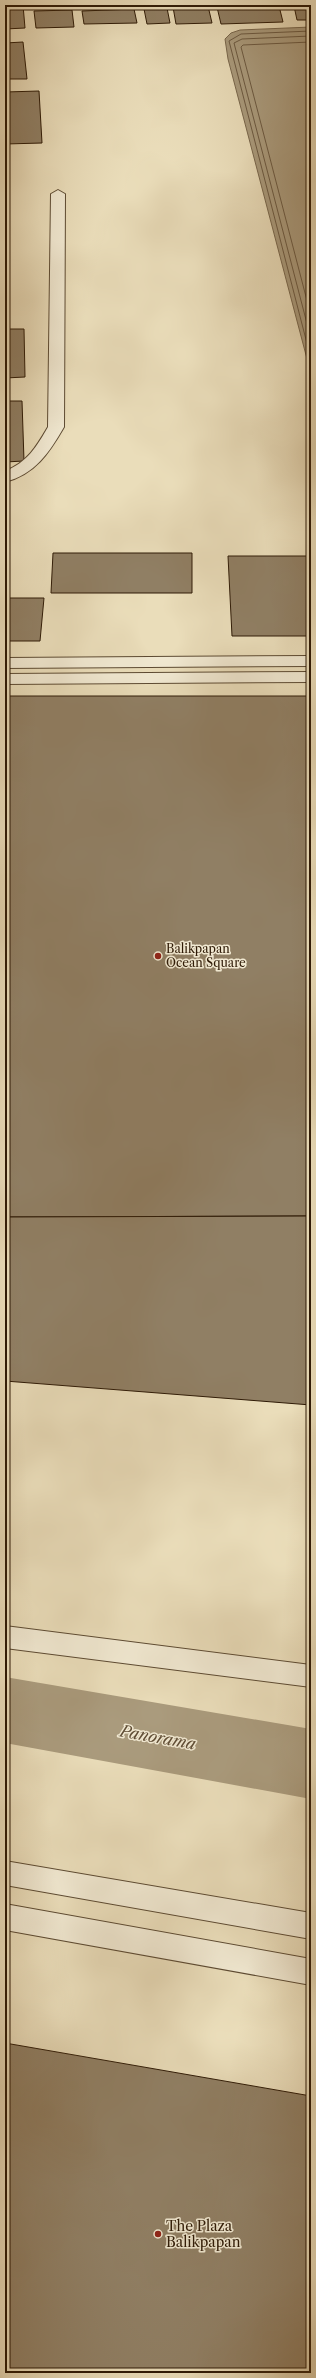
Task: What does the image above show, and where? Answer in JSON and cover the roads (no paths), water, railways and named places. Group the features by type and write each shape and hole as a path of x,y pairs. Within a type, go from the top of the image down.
{"street":[{"path":"5,477 21,472 40,455 56,427 58,194"},
{"path":"5,663 311,661"},
{"path":"5,679 311,677"},
{"path":"5,1637 311,1676"},
{"path":"5,1652 311,1690"},
{"path":"5,1873 311,1926"},
{"path":"5,1917 311,1972"}],"water":[{"path":"311,27 311,374 228,59 225,39 231,33 240,30"}],"waterway":[{"name":"Panorama","path":"5,1710 311,1764"}],"place":[{"name":"Balikpapan Ocean Square","path":"158,956"},
{"name":"The Plaza Balikpapan","path":"158,2234"}]}
